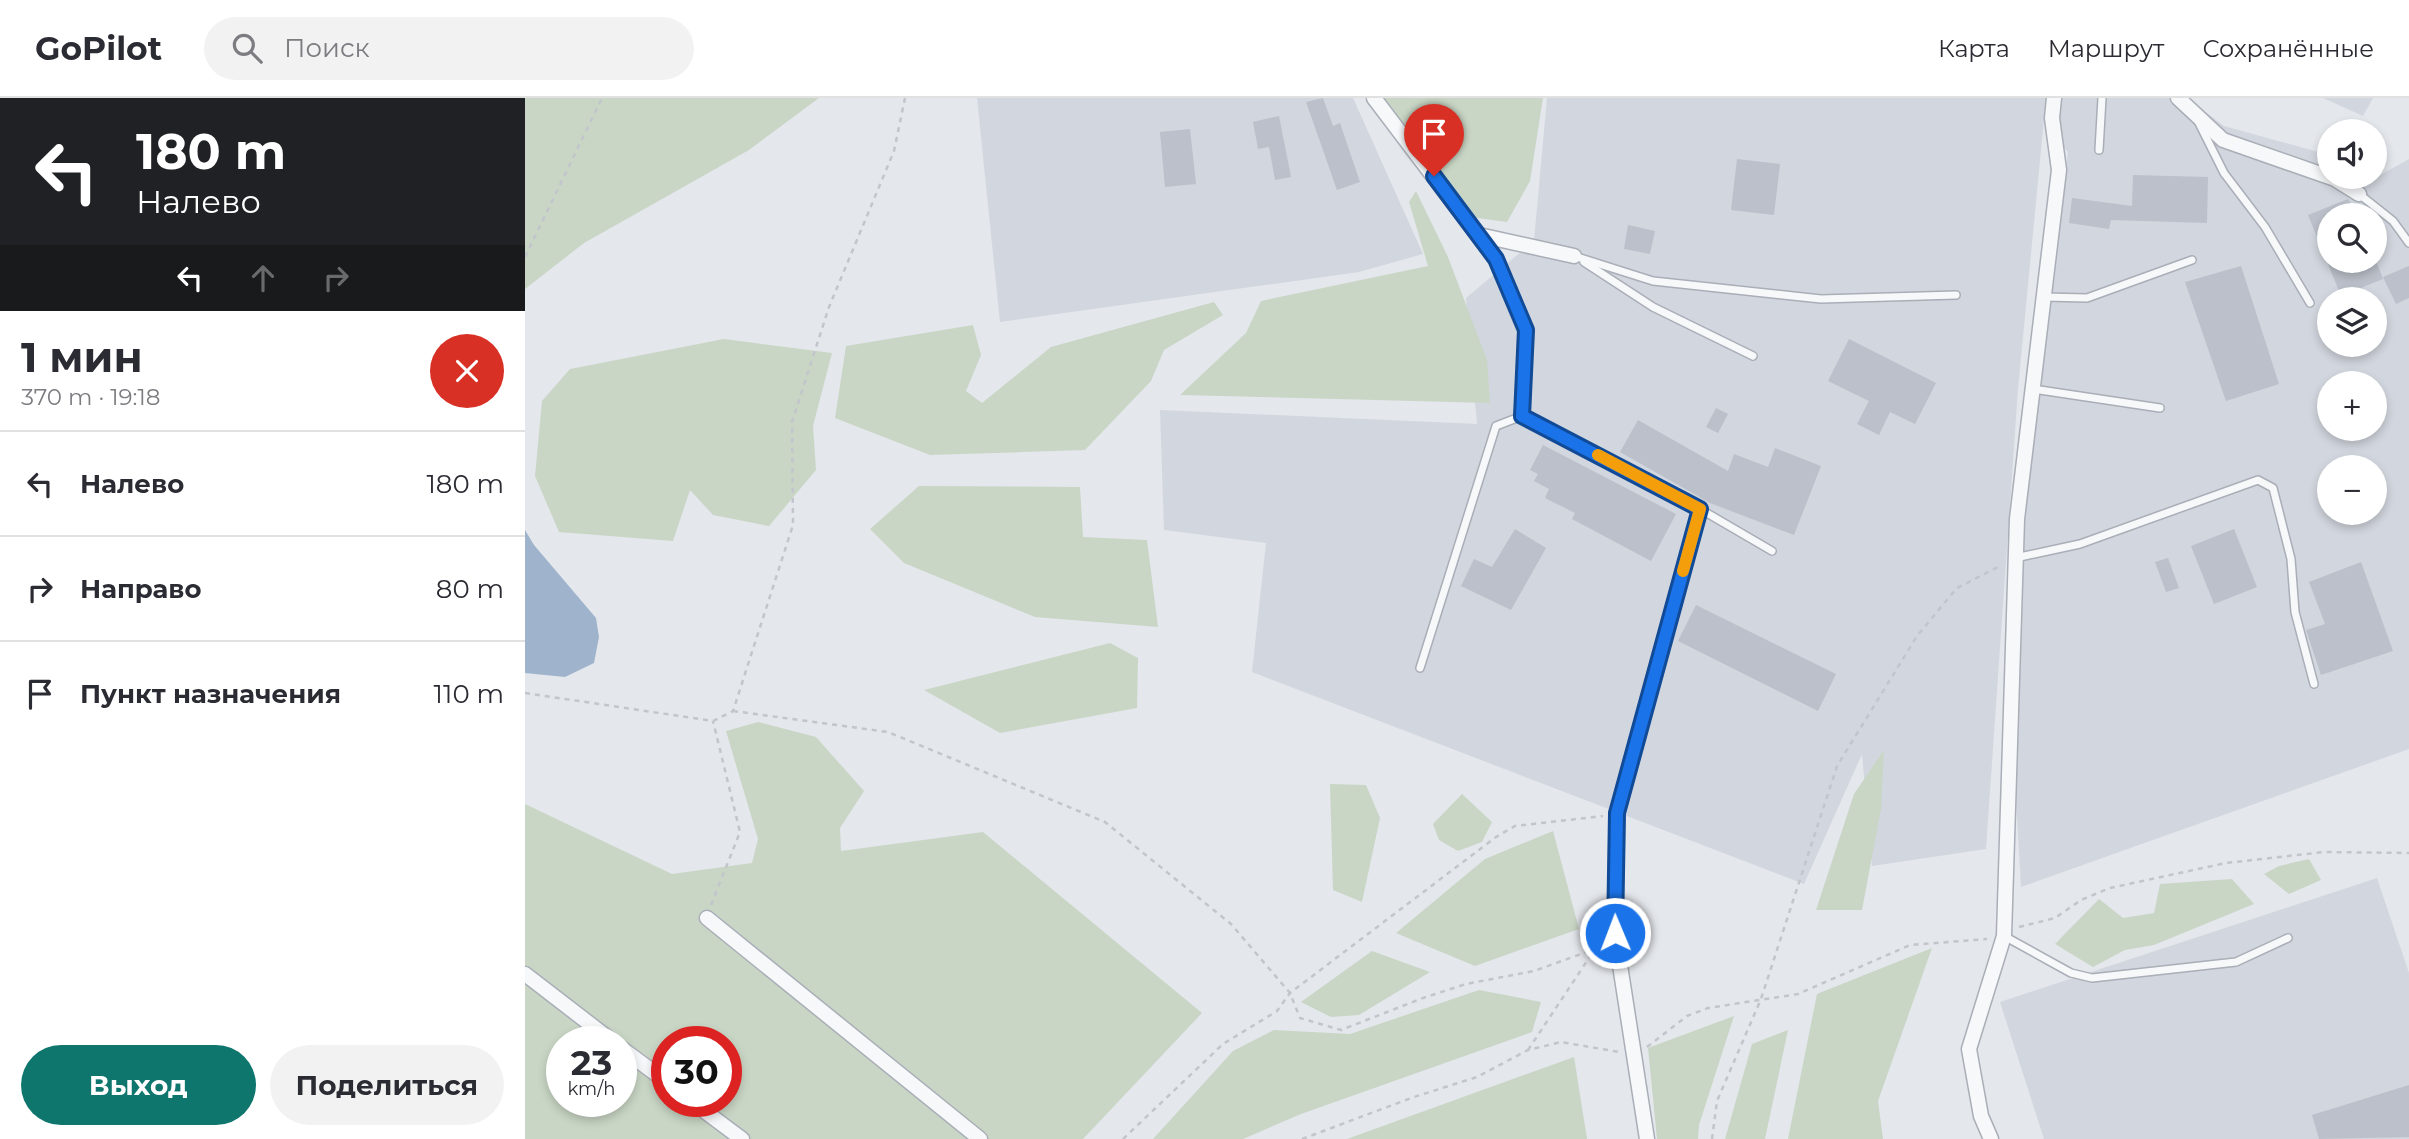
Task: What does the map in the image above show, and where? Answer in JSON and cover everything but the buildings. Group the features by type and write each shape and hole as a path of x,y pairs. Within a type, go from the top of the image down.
{"street":[{"path":"1374,98 1496,259 1526,330 1522,416 1700,509 1617,813 1615,933 1647,1139"},
{"path":"1991,1139 1981,1115 1969,1049 2004,936 2015,558 2032,388 2059,170 2052,118 2054,98"},
{"path":"2178,98 2223,140 2335,179 2359,194"},
{"path":"1479,235 1574,256"},
{"path":"706,918 980,1139"},
{"path":"525,974 593,1026"},
{"path":"712,1117 742,1139"}],"lane":[{"path":"2099,150 2102,98"},
{"path":"2194,114 2224,173 2265,227 2310,303"},
{"path":"2359,194 2393,222 2409,243"},
{"path":"1574,256 1653,281 1821,299 1957,295"},
{"path":"1574,256 1653,307 1753,356"},
{"path":"2043,298 2087,298 2192,260"},
{"path":"2032,388 2160,408"},
{"path":"1420,668 1496,426 1522,416"},
{"path":"2015,558 2080,544 2258,480 2273,488 2291,559 2295,612 2314,684"},
{"path":"1700,509 1772,551"},
{"path":"2004,936 2071,972 2092,978 2236,962 2288,938"}],"path":[{"path":"525,257 602,98"},
{"path":"733,710 793,525 792,422 829,307 894,151 905,98"},
{"path":"1712,1139 1717,1101 1761,999 1837,766 1917,636 1957,588 2015,558"},
{"path":"525,694 713,721 733,710 888,732 1105,822 1231,924 1290,993 1300,1018 1341,1030 1466,984 1534,971 1595,949"},
{"path":"706,918 740,832 713,721"},
{"path":"1123,1139 1223,1044 1276,1011 1290,993 1515,826 1617,813"},
{"path":"1528,1051 1595,949 1615,933"},
{"path":"1302,1139 1414,1097 1477,1077 1528,1051 1561,1042 1636,1055"}],"shaded area":[{"path":"977,98 1353,98 1423,254 1359,272 1000,322"},
{"path":"1547,98 2046,98 2018,389 1986,849 1872,866 1862,754 1804,884 1252,672 1266,543 1164,530 1160,410 1477,424 1466,298 1534,241"},
{"path":"2058,98 2187,98 2224,126 2317,152 2317,189 2387,189 2387,171 2409,159 2409,749 2021,887 2016,797 2022,535 2031,421 2068,152 2060,143"},
{"path":"2323,98 2373,98 2363,116"},
{"path":"2377,878 2409,973 2409,1139 2044,1139 2000,1002"}],"green space":[{"path":"525,98 819,98 749,150 584,243 525,289"},
{"path":"1380,98 1543,98 1530,181 1507,222 1470,217"},
{"path":"1416,191 1448,257 1487,360 1490,403 1180,395 1246,333 1261,301 1428,266 1409,202"},
{"path":"1214,302 1223,315 1164,350 1151,381 1085,450 930,455 835,418 846,346 973,325 981,355 966,391 982,403 1051,347"},
{"path":"724,339 832,353 813,426 816,470 769,526 713,515 690,490 673,541 559,532 535,476 542,401 570,369"},
{"path":"919,486 1080,487 1083,537 1147,540 1158,627 1035,617 904,563 870,529"},
{"path":"1110,643 1138,658 1137,708 1000,733 924,690"},
{"path":"758,722 816,737 864,791 840,828 841,851 983,832 1202,1013 1083,1139 525,1139 525,804 672,874 752,863 758,839 726,731"},
{"path":"1884,750 1881,809 1862,910 1816,910 1854,794"},
{"path":"1330,784 1366,785 1380,818 1362,902 1333,890"},
{"path":"1462,794 1492,822 1482,842 1458,851 1439,840 1433,824"},
{"path":"1553,831 1579,929 1475,966 1396,933 1485,859"},
{"path":"2309,859 2321,880 2289,894 2264,874 2279,866"},
{"path":"2232,879 2254,904 2154,945 2125,950 2093,967 2055,944 2099,899 2123,918 2154,913 2160,884"},
{"path":"1932,948 1878,1101 1883,1139 1788,1139 1817,994"},
{"path":"1372,951 1430,972 1359,1015 1331,1017 1301,1002"},
{"path":"1479,990 1541,1002 1532,1032 1301,1114 1243,1139 1153,1139 1233,1051 1274,1030 1350,1034"},
{"path":"1734,1016 1699,1125 1698,1139 1657,1139 1648,1048"},
{"path":"1788,1030 1765,1139 1725,1139 1752,1044"},
{"path":"1574,1057 1587,1139 1347,1139"}],"water":[{"path":"525,530 534,545 596,618 599,637 594,663 565,677 525,673"}],"slow traffic":[{"path":"1598,455 1700,509 1683,571"}],"route":[{"path":"1434,176 1496,259 1526,330 1522,416 1700,509 1617,813 1615,933"}]}
